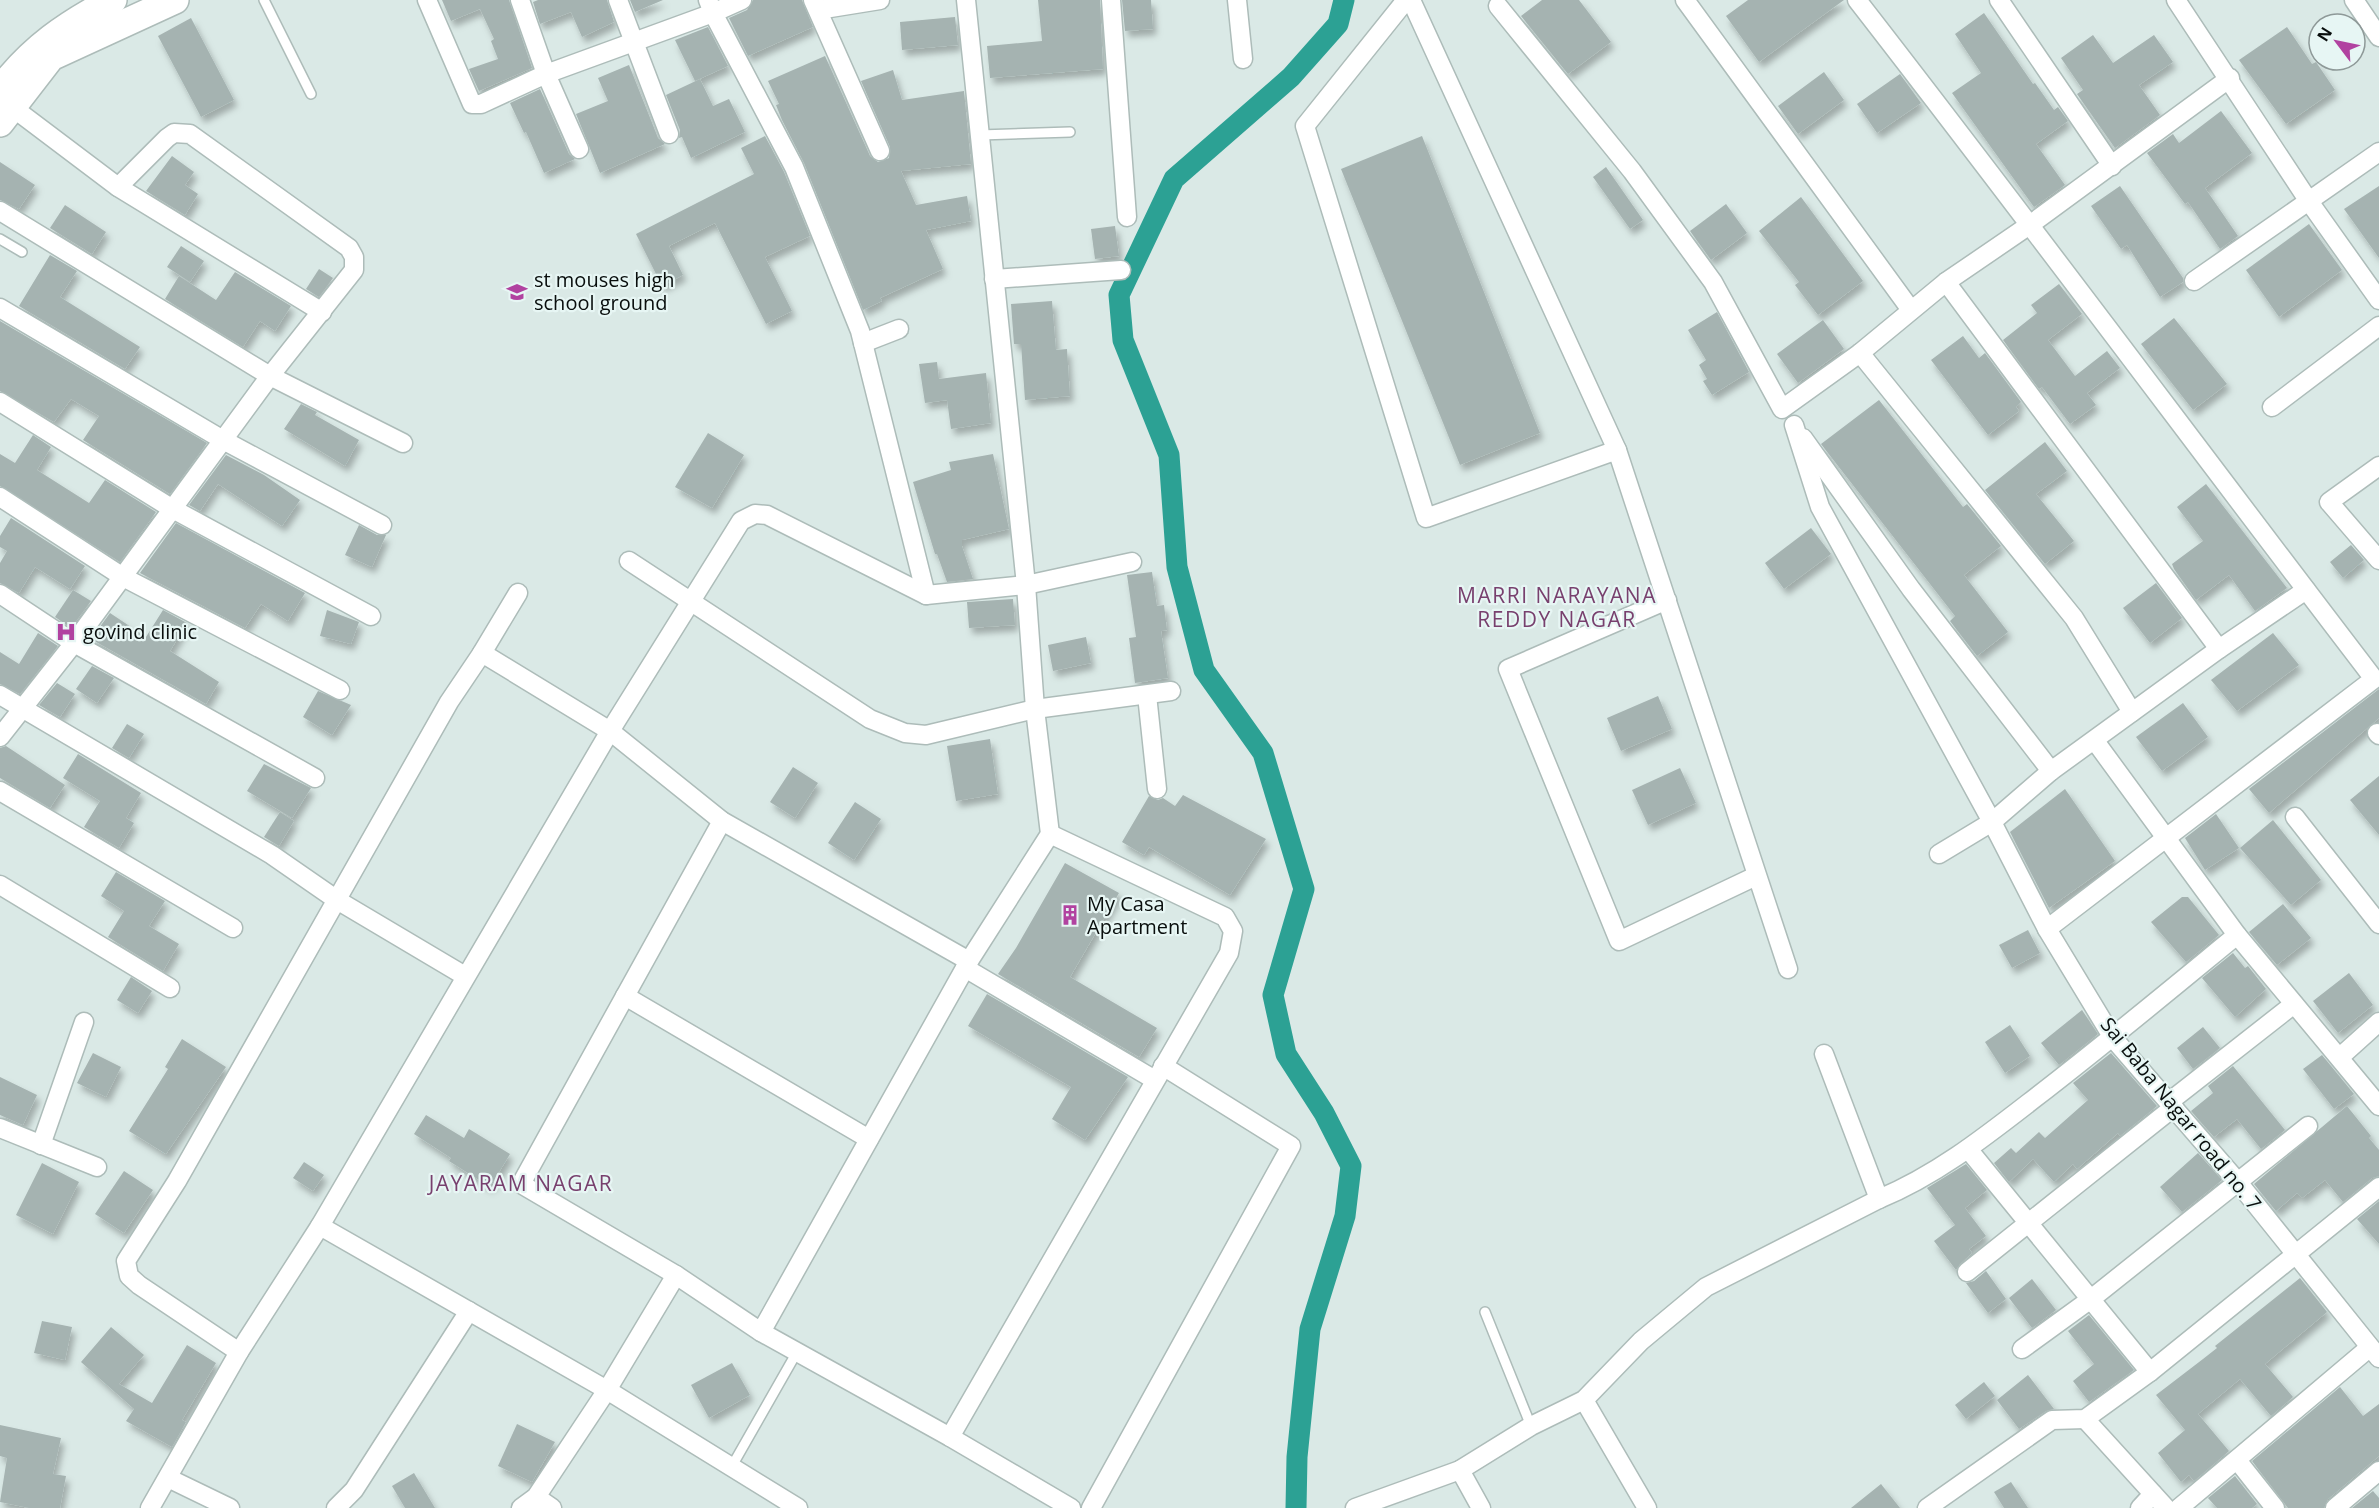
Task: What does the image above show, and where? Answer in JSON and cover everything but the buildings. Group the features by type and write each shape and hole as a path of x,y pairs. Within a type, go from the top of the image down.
{"main road":[{"path":"4,107 20,63 68,24 113,0"},
{"path":"4,107 51,57 175,0"}],"street":[{"path":"427,0 472,104 481,104 546,74 635,42 711,6 742,0"},
{"path":"520,0 546,74 579,148"},
{"path":"618,0 669,134"},
{"path":"879,151 815,5 880,0"},
{"path":"761,1332 967,965 1050,834 1035,710 1026,585 966,0"},
{"path":"1112,0 1126,217"},
{"path":"1237,0 1243,59"},
{"path":"1406,0 1305,126 1426,518 1617,450"},
{"path":"1411,0 1617,450 1788,969"},
{"path":"1685,0 1911,310"},
{"path":"1857,0 2031,224 2117,342 2374,679 2047,929"},
{"path":"1999,0 2112,166"},
{"path":"2176,0 2230,78 2308,200 2379,300"},
{"path":"2357,1 2379,37"},
{"path":"711,6 794,167 863,343 926,595"},
{"path":"1498,6 1632,171 1713,282 1782,409 1911,589 2051,771"},
{"path":"1782,409 1860,353 1946,282 2112,166 2230,78"},
{"path":"4,107 118,187 322,312"},
{"path":"0,737 74,643 270,376 354,270 354,257 349,248 190,134 174,133 167,138 118,187"},
{"path":"2194,281 2379,152"},
{"path":"0,211 270,376 403,443"},
{"path":"994,279 1121,270"},
{"path":"1946,282 2219,649"},
{"path":"0,308 223,440 382,525"},
{"path":"2272,407 2379,326"},
{"path":"863,343 899,329"},
{"path":"1860,353 2074,618 2132,712"},
{"path":"0,402 171,508 371,616"},
{"name":"Sai Baba Nagar road no. 7","path":"1794,425 1820,507 1992,822 2047,929 2113,1038 2237,1181 2374,1353"},
{"path":"2379,466 2329,502 2379,560"},
{"path":"0,496 123,577 340,690"},
{"path":"150,1508 239,1352 320,1226 610,731 741,521 755,514 767,515 926,595 1026,585 1132,562"},
{"path":"629,561 691,599 870,719 905,733 926,735 1035,710 1171,691"},
{"path":"1939,854 1992,822 2051,771 2219,649 2306,590"},
{"path":"239,1352 139,1285 129,1276 126,1261 177,1181 449,702 518,593"},
{"path":"0,594 74,643 315,778"},
{"path":"1667,600 1508,669 1619,941 1756,876"},
{"path":"482,653 610,731 722,821 967,965 1291,1146 1091,1508"},
{"path":"0,695 272,855 338,900 465,976"},
{"path":"1147,695 1157,789"},
{"path":"2095,741 2237,935 2379,1106"},
{"path":"0,791 233,928"},
{"path":"2295,817 2379,924"},
{"path":"722,821 521,1184 676,1275 761,1332 950,1437 1071,1508"},
{"path":"950,1437 1229,953 1233,931 1225,917 1050,834"},
{"path":"0,885 170,988"},
{"path":"1355,1508 1460,1470 1531,1426 1584,1400 1641,1341 1706,1287 1909,1186 1968,1149 2113,1038 2237,935"},
{"path":"625,996 869,1139"},
{"path":"1967,1272 2294,1004"},
{"path":"41,1145 84,1022"},
{"path":"2340,1058 2379,1022"},
{"path":"1824,1054 1880,1199"},
{"path":"2022,1349 2091,1299 2308,1126"},
{"path":"0,1128 97,1167"},
{"path":"1968,1149 2150,1372"},
{"path":"1926,1508 2052,1420 2085,1419 2150,1372 2379,1187"},
{"path":"320,1226 607,1390 798,1508"},
{"path":"521,1508 536,1497 607,1390 676,1275"},
{"path":"336,1508 354,1490 469,1311"},
{"path":"2179,1508 2236,1460 2374,1353"},
{"path":"1584,1400 1647,1508"},
{"path":"2085,1419 2166,1508"},
{"path":"2236,1460 2275,1508"},
{"path":"1460,1470 1481,1508"},
{"path":"2335,1508 2377,1476"},
{"path":"168,1478 230,1508"},
{"path":"2140,1508 2153,1494"},
{"path":"536,1497 552,1508"}],"lane":[{"path":"264,0 311,94"},
{"path":"980,135 1070,132"},
{"path":"0,239 22,252"},
{"path":"1485,1312 1531,1426"},
{"path":"732,1466 797,1352"}],"waterway":[{"path":"1296,1508 1297,1457 1310,1329 1345,1216 1351,1166 1324,1113 1286,1054 1273,995 1304,889 1263,753 1204,670 1177,567 1169,455 1123,340 1119,295 1174,179 1291,77 1338,24 1344,0"}],"place":[{"name":"st mouses high school ground","path":"517,292"},
{"name":"govind clinic","path":"66,632"},
{"name":"My Casa Apartment","path":"1070,915"}],"district":[{"name":"MARRI NARAYANA REDDY NAGAR","path":"1557,608"},
{"name":"JAYARAM NAGAR","path":"521,1184"}]}
